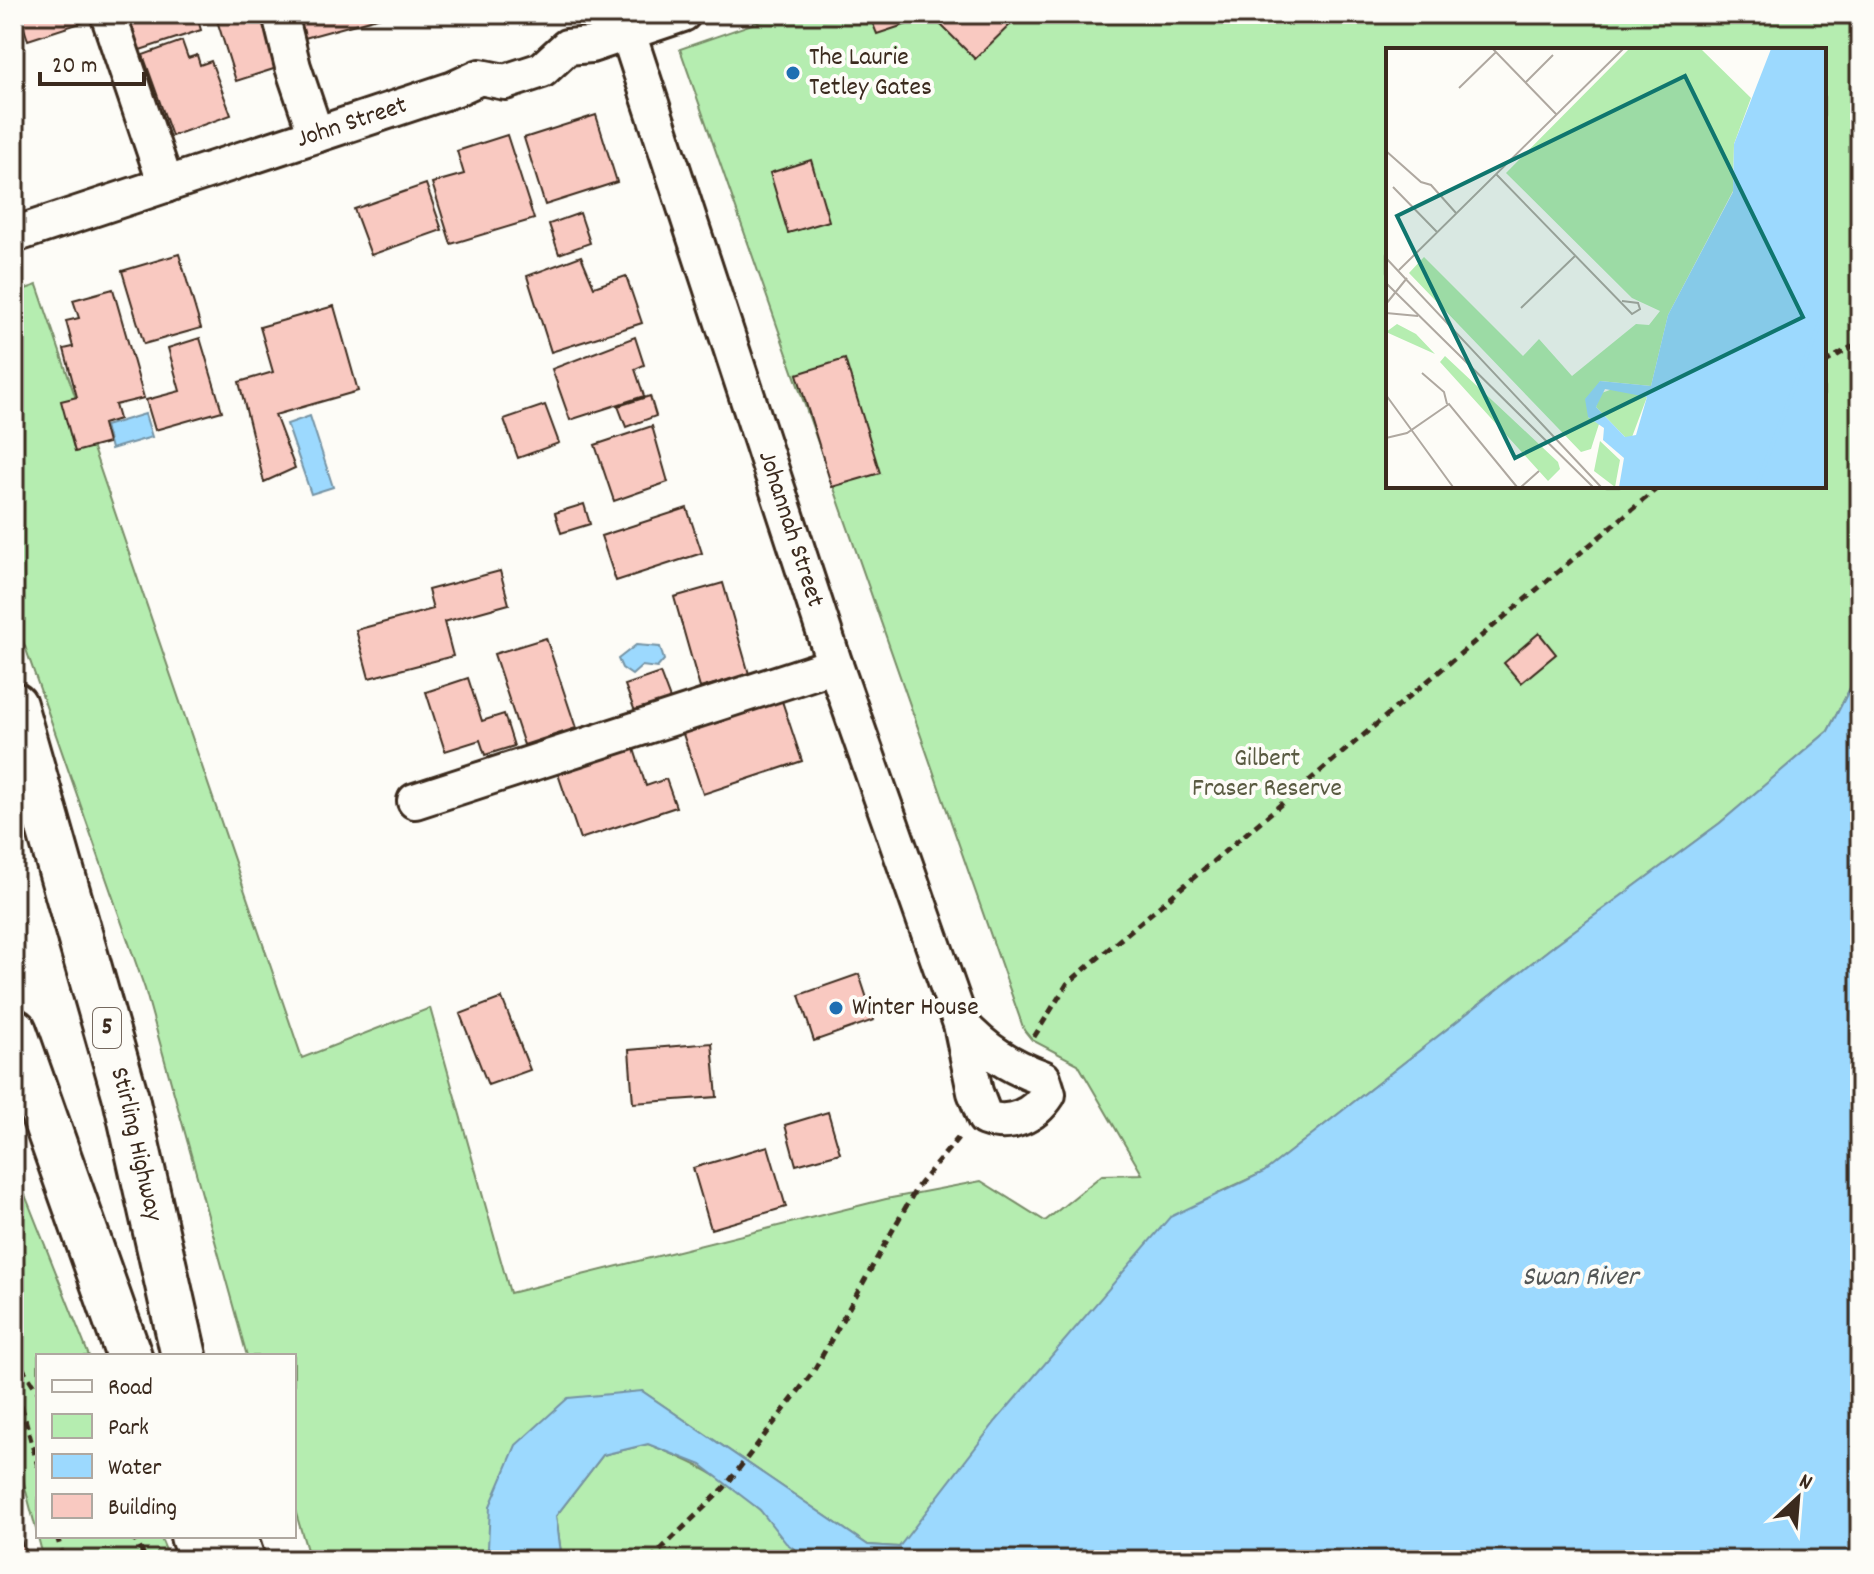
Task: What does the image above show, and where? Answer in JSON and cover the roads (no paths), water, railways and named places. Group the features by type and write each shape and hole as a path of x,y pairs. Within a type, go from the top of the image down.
{"highway":[{"name":"Stirling Highway","path":"14,705 126,1098 184,1354"},
{"path":"14,1031 128,1354"},
{"path":"194,1538 201,1560"},
{"path":"235,1538 242,1560"}],"street":[{"path":"108,14 166,185"},
{"path":"280,14 293,67 316,135"},
{"name":"John Street","path":"14,235 454,89 480,77 505,82 542,70 567,47 591,45 683,14"},
{"name":"Johannah Street","path":"628,33 835,665 961,1024 975,1092 985,1118 999,1123 1037,1111 1048,1094 1043,1078 1007,1063 983,1048 961,1024"},
{"path":"415,801 835,665"}],"water":[{"path":"145,414 152,437 111,449 105,426"},
{"path":"310,416 333,487 311,494 287,424"},
{"path":"636,645 660,647 664,660 657,668 642,666 632,675 622,668 618,659"},
{"name":"Swan River","path":"1860,669 1860,1560 810,1560 786,1543 760,1510 701,1465 648,1444 603,1455 556,1516 562,1560 495,1560 488,1548 490,1506 516,1445 568,1398 642,1391 868,1545 899,1547 996,1421 1170,1217 1264,1172 1556,944 1720,823 1828,731"}],"place":[{"name":"The Laurie Tetley Gates","path":"793,73"},
{"name":"Winter House","path":"836,1008"}],"park label":[{"name":"Gilbert Fraser Reserve","path":"1267,774"}]}
